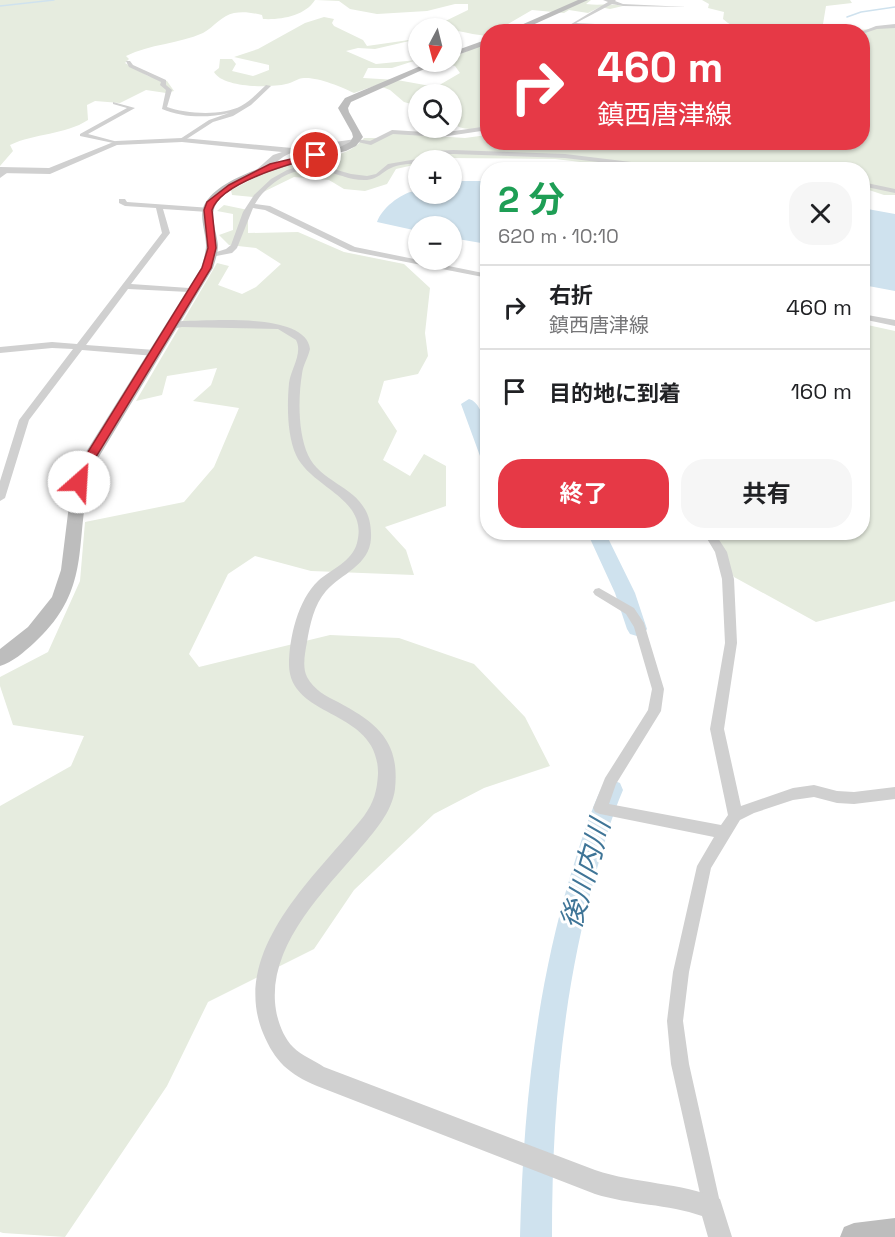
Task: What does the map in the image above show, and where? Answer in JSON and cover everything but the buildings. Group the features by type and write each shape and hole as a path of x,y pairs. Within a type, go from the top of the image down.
{"main road":[{"path":"528,24 584,0"},
{"path":"462,51 480,44"},
{"path":"0,659 33,634 50,615 65,587 70,570 79,482 89,460 207,268 211,255 208,210 210,204 222,193 283,162 343,149 356,141 357,131 343,108 348,100 413,72"},
{"path":"854,1237 895,1232"}],"street":[{"path":"605,0 623,5 685,8"},
{"path":"683,0 687,24"},
{"path":"574,24 613,1"},
{"path":"577,22 605,24"},
{"path":"870,29 895,26"},
{"path":"128,62 164,81 163,85 169,90 163,104 164,108 174,112 212,115 237,110"},
{"path":"182,140 211,121 227,117 249,104 268,86"},
{"path":"115,103 132,108 82,135 116,143 182,140 292,150 332,147 356,141 371,143 392,132 441,135 480,129"},
{"path":"0,176 4,170 50,171 116,143"},
{"path":"258,173 276,157 292,150"},
{"path":"462,153 566,156 615,162"},
{"path":"211,255 229,251 234,246 250,206 262,190 273,180 296,169 319,167 356,178 367,178 378,175 390,165 408,163"},
{"path":"870,186 895,191"},
{"path":"122,201 125,204 208,210"},
{"path":"250,206 267,208 353,249 480,274"},
{"path":"0,498 24,420 166,233 159,207"},
{"path":"126,286 189,290"},
{"path":"870,318 895,323"},
{"path":"171,326 263,324 279,326 293,332 303,340 305,349 296,375 295,409 301,453 310,468 348,494 359,508 364,528 363,546 354,560 321,587 310,603 300,638 297,673 303,686 311,693 357,718 379,740 387,764 386,791 374,817 297,911 268,965 264,999 268,1027 286,1055 317,1075 595,1182 620,1190 685,1198 712,1207"},
{"path":"0,350 52,345 155,353"},
{"path":"714,540 722,552 728,579 731,643 717,729 718,742 733,795 735,816"},
{"path":"599,592 630,611 640,626 658,689 654,711 610,782 600,808 723,832"},
{"path":"720,1237 680,1064 675,1021 681,972 705,866 723,832 735,816 793,794 814,791 854,798 895,793"}],"shaded area":[{"path":"0,0 315,0 305,10 285,18 263,19 262,15 245,12 230,14 203,33 126,56 129,59 125,63 148,76 167,81 174,91 166,93 146,90 120,103 95,101 87,105 88,120 70,129 10,145 13,151 0,166"},
{"path":"316,0 591,0 586,4 623,6 610,9 600,7 588,13 569,10 564,13 532,10 508,24 480,24 480,35 462,32 462,18 452,18 468,10 468,4 455,4 427,11 377,14 350,9 339,1"},
{"path":"702,0 850,0 852,3 826,6 823,24 730,24 723,19 724,12 708,8 709,4"},
{"path":"324,17 334,19 332,23 334,26 363,40 367,46 408,40 375,49 358,48 346,51 376,64 408,61 408,63 392,68 368,68 363,78 419,84 408,84 408,103 390,90 377,85 354,93 310,78 279,85 247,86 227,81 214,72 219,68 220,59 232,59 236,64 232,71 253,76 269,70 269,65 234,57 258,49 305,23"},
{"path":"895,26 895,195 884,195 870,190 870,162 580,162 555,159 462,158 462,150 408,150 408,166 396,169 387,184 365,191 344,189 329,180 294,177 253,197 232,195 231,190 271,170 335,156 356,146 364,138 381,138 390,133 408,134 408,138 480,136 480,150 870,150 870,29"},
{"path":"480,45 480,128 462,128 462,84 441,84 462,72 462,53"},
{"path":"224,205 248,210 248,233 298,232 344,252 404,264 430,288 425,333 428,356 418,374 384,381 378,402 397,431 383,460 410,476 424,454 446,466 446,506 385,527 406,550 414,575 311,571 255,556 228,574 189,654 199,667 330,635 399,638 474,664 525,717 550,766 484,788 434,814 354,890 314,949 208,1002 167,1086 65,1237 3,1233 0,1232 0,806 71,766 84,736 13,725 0,686 0,677 48,652 80,581 85,522 184,502 214,467 239,408 193,401 211,385 217,368 167,376 162,395 136,401 217,263 229,266 218,285 242,294 256,287 281,264 256,248 229,245 219,235 233,230 233,214 217,211"},
{"path":"870,326 895,331 895,601 816,622 734,577 712,540 870,540"}],"water":[{"path":"462,181 480,181 480,243 462,240 462,216 408,216 408,229 377,222 387,207 397,198 408,193 408,204 462,204"},
{"path":"870,209 895,214 895,291 870,286"}],"waterway":[{"path":"0,6 54,0"},
{"path":"847,17 861,12 895,7"},
{"name":"後川内川","path":"469,404 480,434"},
{"name":"後川内川","path":"600,540 625,593 637,629"},
{"name":"後川内川","path":"536,1237 542,1093 554,998 575,905 598,824 612,790"}],"route":[{"path":"79,482 89,460 207,268 212,248 208,210 210,204 231,186 273,166 316,155"}]}
